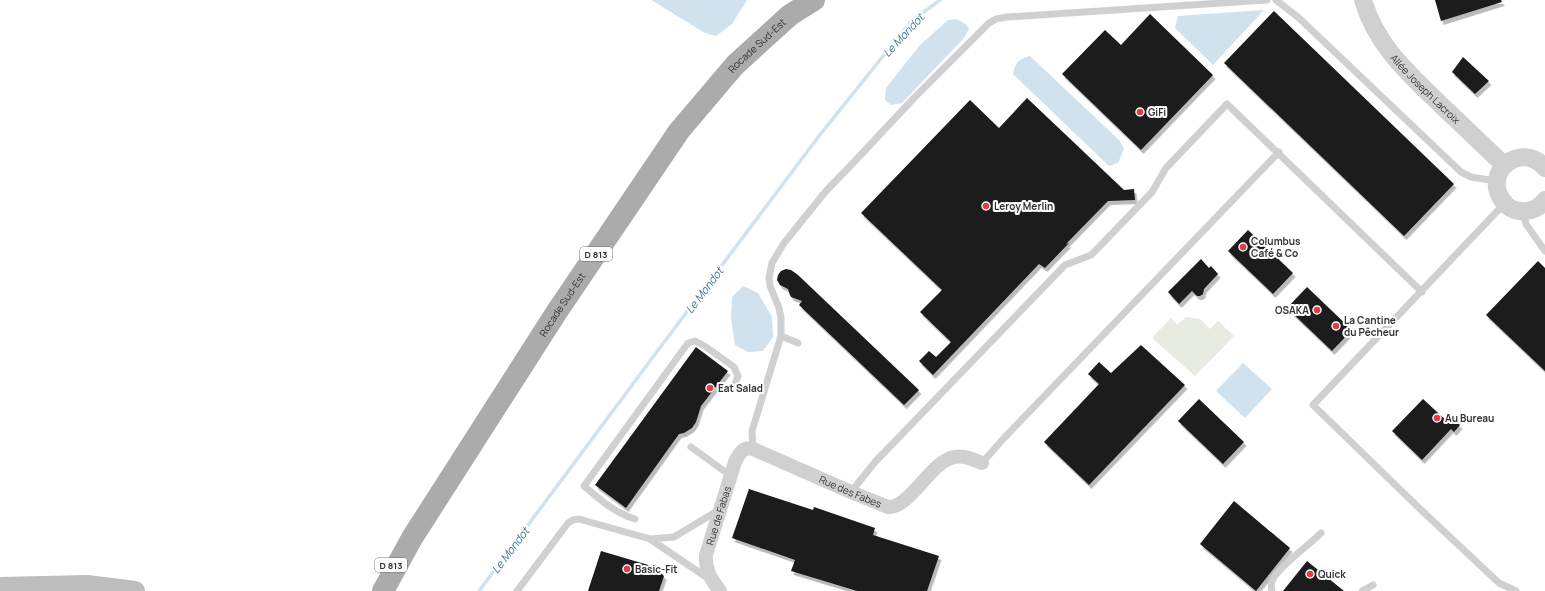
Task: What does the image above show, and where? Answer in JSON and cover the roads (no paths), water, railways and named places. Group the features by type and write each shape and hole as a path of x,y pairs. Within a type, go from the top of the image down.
{"main road":[{"name":"Rocade Sud-Est","path":"383,591 412,538 556,313 680,131 735,65 790,16 814,0"},
{"name":"Rocade Sud-Est","path":"370,591 412,538"},
{"path":"0,587 87,585 135,591"}],"street":[{"name":"Allée Joseph Lacroix","path":"1363,0 1371,21 1381,39 1400,65 1500,173"},
{"path":"1544,202 1537,208 1529,211 1512,209 1499,197 1497,189 1500,173 1511,160 1529,158 1537,161 1545,167"},
{"name":"Rue de Fabas","path":"716,586 706,566 706,555 735,462 743,450 749,448 753,449"},
{"name":"Rue des Fabes","path":"753,449 884,506 892,507 902,501 944,461 960,456 982,463"}],"lane":[{"path":"753,449 752,431 781,336 781,318 770,286 769,278 772,263 784,243 826,190 914,98 989,23 1007,17 1267,0"},
{"path":"1276,0 1299,18 1461,172 1471,177 1500,173"},
{"path":"851,492 875,462 1064,265 1090,255 1124,222 1152,192 1166,168 1227,104 1279,152 1422,292"},
{"path":"982,463 1004,438 1279,152"},
{"path":"1505,204 1313,405 1418,507 1499,582 1516,591"},
{"path":"1523,211 1526,224 1545,251"},
{"path":"781,336 798,343"},
{"path":"635,519 624,516 584,486 688,343 695,341 734,367 738,376 733,388"},
{"path":"691,447 731,476"},
{"path":"650,539 674,537 719,510"},
{"path":"517,591 568,524 573,520 579,519 650,539 716,586"},
{"path":"1272,591 1272,580 1279,571 1321,534"},
{"path":"1499,582 1503,591"},
{"path":"1362,591 1373,585"}],"water":[{"path":"651,0 747,0 732,24 716,36 705,33"},
{"path":"1264,10 1213,65 1175,28 1178,16"},
{"path":"955,19 963,22 969,29 964,38 902,103 891,105 885,100 886,88 920,45 948,20"},
{"path":"1030,56 1120,141 1124,149 1118,163 1109,166 1013,74 1018,62"},
{"path":"743,286 758,293 772,317 773,337 763,351 748,352 735,345 731,319 732,297"},
{"path":"1243,363 1272,389 1245,418 1216,391"}],"waterway":[{"name":"Le Mondot","path":"479,591 819,136 913,20 940,0"}],"place":[{"name":"GiFi","path":"1140,112"},
{"name":"Leroy Merlin","path":"986,206"},
{"name":"Columbus Café & Co","path":"1243,247"},
{"name":"OSAKA","path":"1317,310"},
{"name":"La Cantine du Pêcheur","path":"1336,326"},
{"name":"Eat Salad","path":"710,388"},
{"name":"Au Bureau","path":"1437,418"},
{"name":"Basic-Fit","path":"627,569"},
{"name":"Quick","path":"1310,574"}]}
